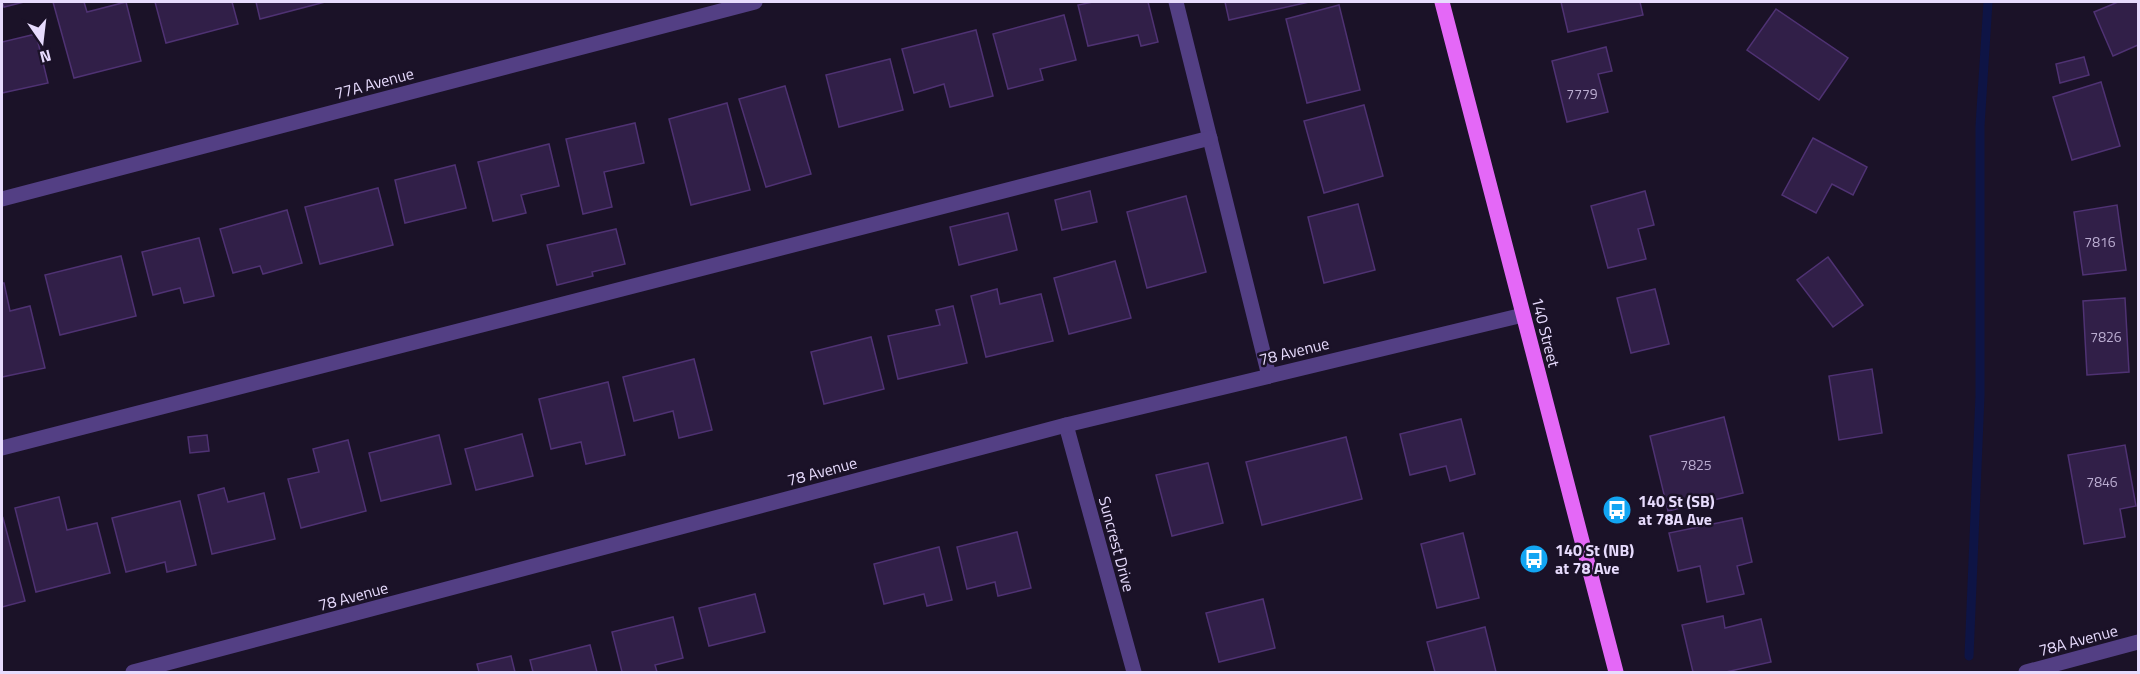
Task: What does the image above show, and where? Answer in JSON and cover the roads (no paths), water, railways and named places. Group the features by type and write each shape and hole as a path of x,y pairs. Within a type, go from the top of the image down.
{"main road":[{"name":"140 Street","path":"1442,2 1616,672"}],"street":[{"name":"77A Avenue","path":"2,199 755,2"},
{"path":"1176,2 1269,376"},
{"path":"2,448 1210,138"},
{"name":"78 Avenue","path":"133,672 1066,425 1523,315"},
{"name":"Suncrest Drive","path":"1066,425 1134,672"},
{"name":"78A Avenue","path":"2026,672 2139,642"}],"waterway":[{"path":"1969,656 1980,396 1980,126 1988,2"}],"place":[{"name":"140 St (SB) at 78A Ave","path":"1617,510"},
{"name":"140 St (NB) at 78 Ave","path":"1534,559"}]}
